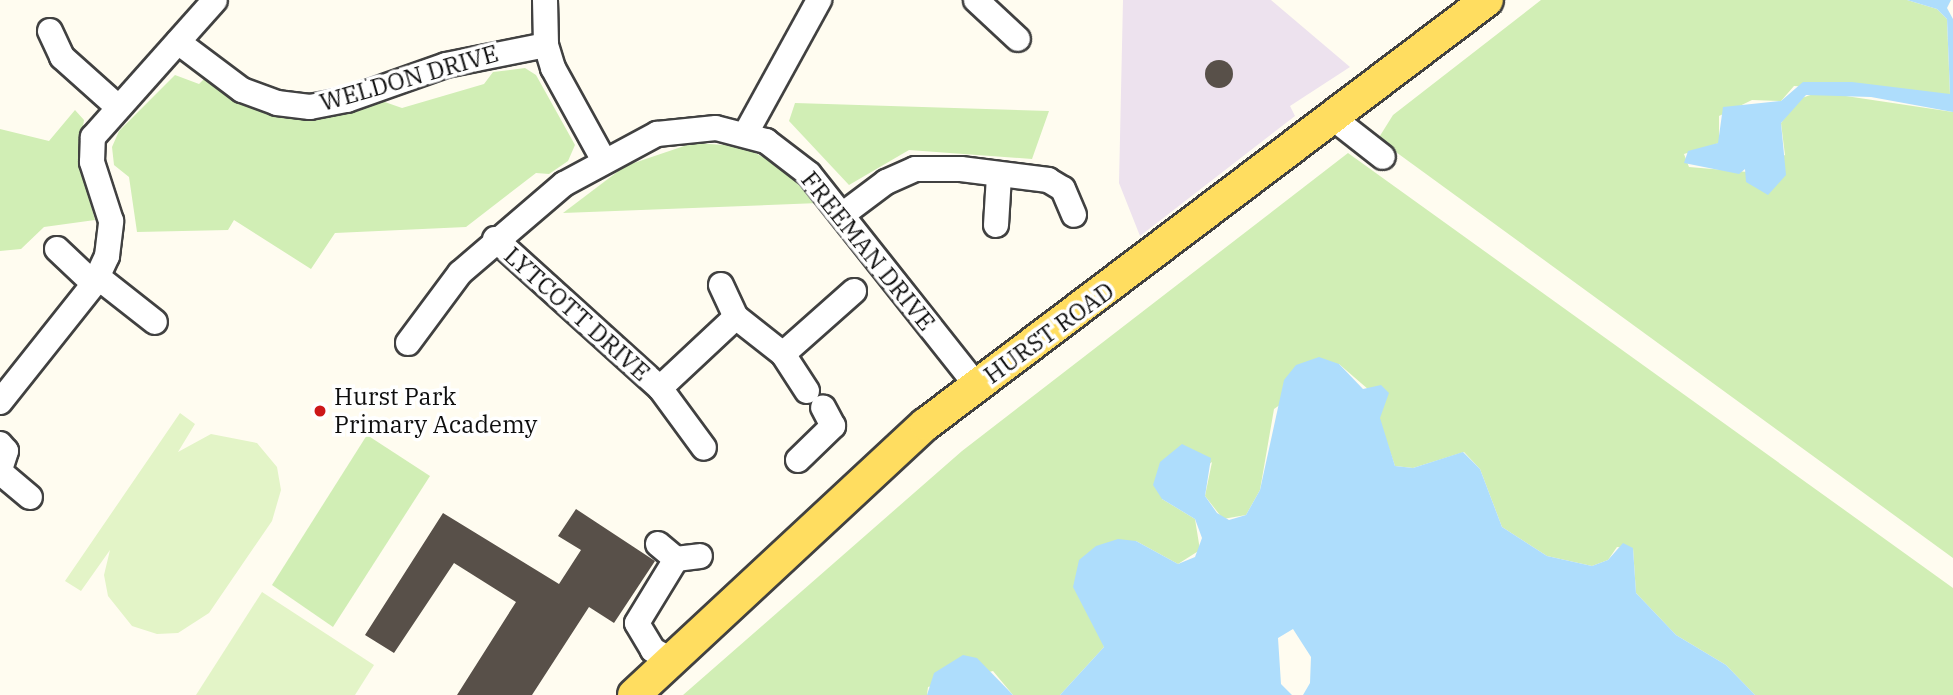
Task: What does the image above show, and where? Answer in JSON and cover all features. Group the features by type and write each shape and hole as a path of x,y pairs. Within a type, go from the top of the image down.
{"main road":[{"name":"HURST ROAD","path":"634,695 926,425 1487,0"}],"street":[{"path":"0,402 96,281 111,221 89,149 118,107 215,0"},
{"path":"545,0 546,45 562,88 603,159"},
{"path":"746,133 819,0"},
{"path":"976,0 1018,38"},
{"path":"50,31 62,57 118,107"},
{"name":"WELDON DRIVE","path":"178,42 242,90 277,103 310,107 347,100 446,65 546,45"},
{"path":"1333,118 1383,157"},
{"name":"FREEMAN DRIVE","path":"408,343 460,273 495,239 603,159 657,134 685,128 746,133 789,155 842,215 977,386"},
{"path":"842,215 886,182 915,169 1048,180 1063,189 1074,215"},
{"path":"996,225 999,176"},
{"name":"LYTCOTT DRIVE","path":"495,239 660,388 704,449"},
{"path":"57,249 96,281 155,322"},
{"path":"721,285 736,317 783,355 833,426 797,460"},
{"path":"783,355 854,291"},
{"name":"LYTCOTT DRIVE","path":"660,388 736,317"},
{"path":"0,444 6,451 0,471 30,497"},
{"path":"671,660 653,650 636,623 678,553"}],"shaded area":[{"path":"1123,0 1271,0 1350,67 1290,106 1295,116 1140,236 1119,183"}],"green space":[{"path":"1541,0 1907,0 1937,9 1947,19 1950,95 1794,86 1781,101 1752,100 1719,116 1719,143 1684,154 1689,167 1748,172 1785,155 1781,123 1799,99 1819,92 1953,112 1953,558 1378,139 1393,115"},
{"path":"525,68 536,75 575,145 568,161 549,174 536,173 466,227 335,233 311,269 234,220 228,230 137,232 129,177 114,165 112,147 119,131 175,75 199,84 204,79 268,112 325,117 379,100 402,108 484,84 493,72"},
{"path":"795,103 1049,111 1032,159 909,150 849,185 789,121"},
{"path":"75,110 84,120 78,158 95,220 44,227 21,249 0,251 0,129 49,141"},
{"path":"693,143 741,146 795,173 819,203 563,213 625,166"},
{"path":"1348,153 1953,588 1953,695 1755,695 1726,665 1676,635 1636,593 1633,548 1617,547 1608,560 1592,566 1547,556 1502,527 1480,469 1464,452 1413,468 1395,466 1369,390 1339,364 1274,409 1260,490 1246,515 1223,519 1205,496 1212,462 1162,499 1195,519 1200,550 1178,564 1136,541 1102,638 1104,647 1060,695 1013,695 993,671 928,687 927,695 683,695 962,451"},
{"path":"180,413 195,424 178,452 211,434 257,443 277,467 281,490 272,521 209,613 178,633 157,634 132,626 108,596 104,575 110,550 81,591 65,581"},
{"path":"367,435 430,476 333,627 272,585"},
{"path":"262,592 374,665 355,695 196,695"}],"water":[{"path":"1907,0 1951,0 1947,8 1953,19 1953,112 1871,97 1806,95 1781,123 1786,175 1768,195 1746,182 1745,169 1739,174 1684,163 1688,151 1718,143 1723,107 1781,101 1803,82 1852,82 1950,94 1947,19 1937,9"},
{"path":"1319,357 1339,364 1363,389 1381,385 1389,393 1380,418 1395,466 1413,468 1463,452 1480,469 1502,527 1547,556 1592,566 1608,560 1623,543 1633,548 1636,593 1676,635 1726,665 1755,695 1303,695 1310,683 1311,657 1293,629 1278,638 1281,684 1292,695 1060,695 1104,647 1073,587 1079,560 1096,546 1118,539 1136,541 1178,564 1195,557 1202,538 1195,519 1162,499 1153,485 1160,462 1182,444 1211,458 1205,496 1217,513 1229,520 1246,515 1260,490 1284,380 1296,365"},
{"path":"963,655 977,658 1013,695 927,695 934,673"}],"building":[{"path":"1219,60 1229,64 1233,74 1229,84 1219,88 1209,84 1205,74 1209,64"},
{"path":"576,509 655,561 614,623 589,607 532,695 457,695 516,602 454,563 394,653 365,635 443,513 559,584 581,550 558,536"}],"place":[{"name":"Hurst Park Primary Academy","path":"320,411"}]}
